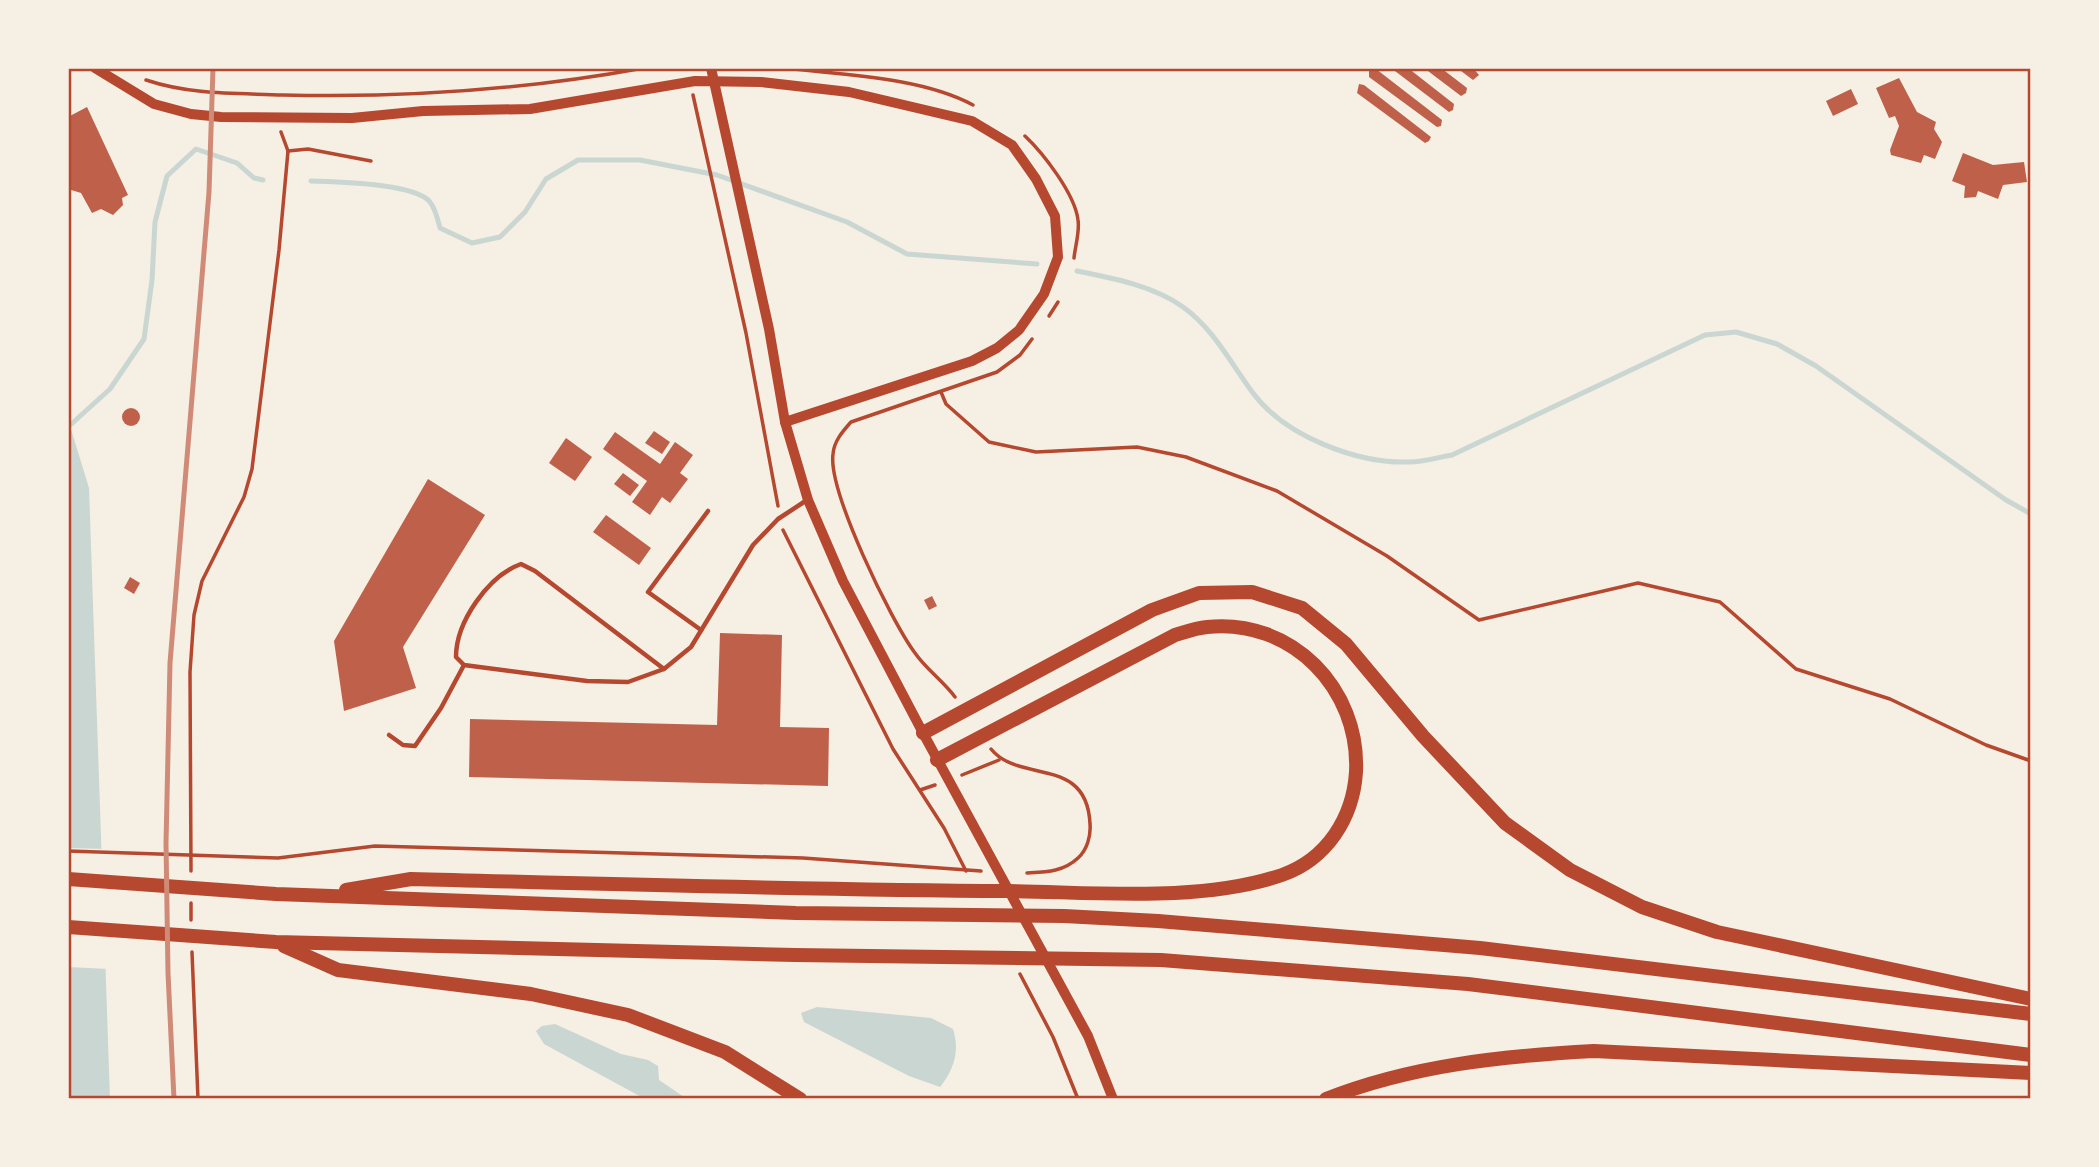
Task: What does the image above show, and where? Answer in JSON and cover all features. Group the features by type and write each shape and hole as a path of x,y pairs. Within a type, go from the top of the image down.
{"highway":[{"path":"923,733 1152,610 1199,593 1252,592 1302,608 1346,644 1423,736 1506,823 1570,870 1642,907 1717,932 2031,999"},
{"path":"313,895 411,879 917,891 1157,892 1233,887 1284,874 1313,860 1333,838 1350,810 1355,783 1353,724 1323,672 1298,651 1270,636 1244,629 1207,627 1175,635 937,760"},
{"path":"68,879 276,894 796,913 1064,916 1158,921 1480,947 2031,1014"},
{"path":"68,927 276,942 794,955 1161,960 1468,984 2031,1055"},
{"path":"276,942 338,971 531,994 628,1015 725,1052 800,1099"},
{"path":"1326,1099 1393,1077 1453,1064 1523,1055 1594,1051 2031,1073"}],"main road":[{"path":"923,733 1088,1036 1113,1099"}],"street":[{"path":"95,68 154,104 191,114 281,117 352,118 423,111 530,109 695,81 761,82 849,92 972,121 1012,145 1036,180 1055,216 1058,257 1045,294 1019,330 997,348 972,361 785,422"},
{"path":"711,68 769,329 785,422 808,500 843,581 923,733"}],"lane":[{"path":"664,669 535,571 521,564 496,578 462,627 456,643 456,657 464,665 587,681 628,682 664,669 691,647 753,545 778,519 808,500"},
{"path":"701,630 648,592 708,510"},
{"path":"389,735 403,745 415,746 441,708 464,665"}],"path":[{"path":"144,80 177,90 336,97 474,92 562,83 644,68"},
{"path":"784,68 881,79 959,98 982,110"},
{"path":"690,82 746,333 777,493 778,519 893,749 944,828"},
{"path":"191,881 190,672 194,615 202,581 244,498 252,469 270,338 288,151 282,139 281,117"},
{"path":"1017,129 1040,150 1058,175 1078,219 1073,262"},
{"path":"288,151 308,149 371,161"},
{"path":"1042,325 1061,293"},
{"path":"965,711 913,651 900,627 858,545 835,482 832,454 839,436 851,422 997,372 1020,355 1035,335"},
{"path":"941,392 946,404 989,442 1036,452 1137,447 1186,457 1277,491 1387,556 1479,620 1638,583 1720,602 1796,669 1890,699 1986,745 2031,761"},
{"path":"981,737 999,760"},
{"path":"948,780 999,760 1052,773 1075,786 1090,808 1091,832 1084,853 1069,866 1050,872 1018,874"},
{"path":"68,851 278,858 375,846 803,858 991,872"},
{"path":"191,894 191,921"},
{"path":"192,948 198,1099"},
{"path":"1053,1037 1078,1099"}],"shaded area":[{"path":"68,356 70,426 89,488 110,1099 68,1099"},
{"path":"817,1007 931,1018 953,1029 956,1052 949,1073 940,1087 909,1076 804,1022 801,1013"},
{"path":"555,1024 621,1054 648,1060 658,1066 659,1080 687,1099 645,1099 544,1044 536,1031 542,1026"}],"pier":[{"path":"68,848 105,849 109,969 68,967"}],"building":[{"path":"1391,68 1408,68 1454,104 1453,110 1449,112"},
{"path":"1424,68 1441,68 1467,88 1466,93 1461,96"},
{"path":"1457,68 1473,68 1479,75 1473,80"},
{"path":"1376,69 1442,120 1441,126 1437,127 1369,77 1369,70"},
{"path":"1899,78 1917,112 1936,122 1934,129 1942,142 1935,159 1924,155 1921,163 1891,155 1890,150 1899,126 1895,116 1889,118 1876,88"},
{"path":"1359,84 1364,85 1431,137 1429,141 1425,143 1357,93"},
{"path":"1851,89 1858,104 1833,116 1826,101"},
{"path":"87,107 128,195 122,198 123,205 113,215 101,209 92,213 81,193 68,189 68,117"},
{"path":"1963,153 1993,165 2024,162 2027,182 2003,185 1998,199 1978,191 1976,197 1964,198 1965,186 1952,181"},
{"path":"131,408 137,411 140,417 137,423 131,426 125,423 122,417 125,411"},
{"path":"654,431 670,442 662,454 645,443"},
{"path":"615,432 660,464 675,442 693,455 680,473 688,479 670,503 662,497 650,515 632,502 647,481 603,449"},
{"path":"566,438 592,457 575,481 549,463"},
{"path":"623,473 639,485 630,496 614,484"},
{"path":"428,479 485,515 403,647 416,688 344,711 334,641"},
{"path":"606,515 651,548 639,565 593,532"},
{"path":"130,577 140,583 134,594 124,588"},
{"path":"932,596 937,606 929,610 924,600"},
{"path":"720,633 782,635 780,727 829,728 828,786 469,777 470,719 717,725"}],"waterway":[{"path":"68,427 110,389 144,339 152,280 155,222 167,176 196,149 237,163 254,178 263,180"},
{"path":"311,181 392,187 422,196 432,205 440,228 472,243 500,237 525,212 546,179 578,160 640,160 717,175 847,222 907,254 1037,264"},
{"path":"1077,271 1146,288 1183,307 1213,336 1253,393 1284,422 1324,444 1368,458 1410,462 1452,455 1705,335 1736,332 1777,344 1816,366 2006,500 2031,514"}],"railway":[{"path":"174,1099 166,843 170,663 209,192 213,68"}]}
